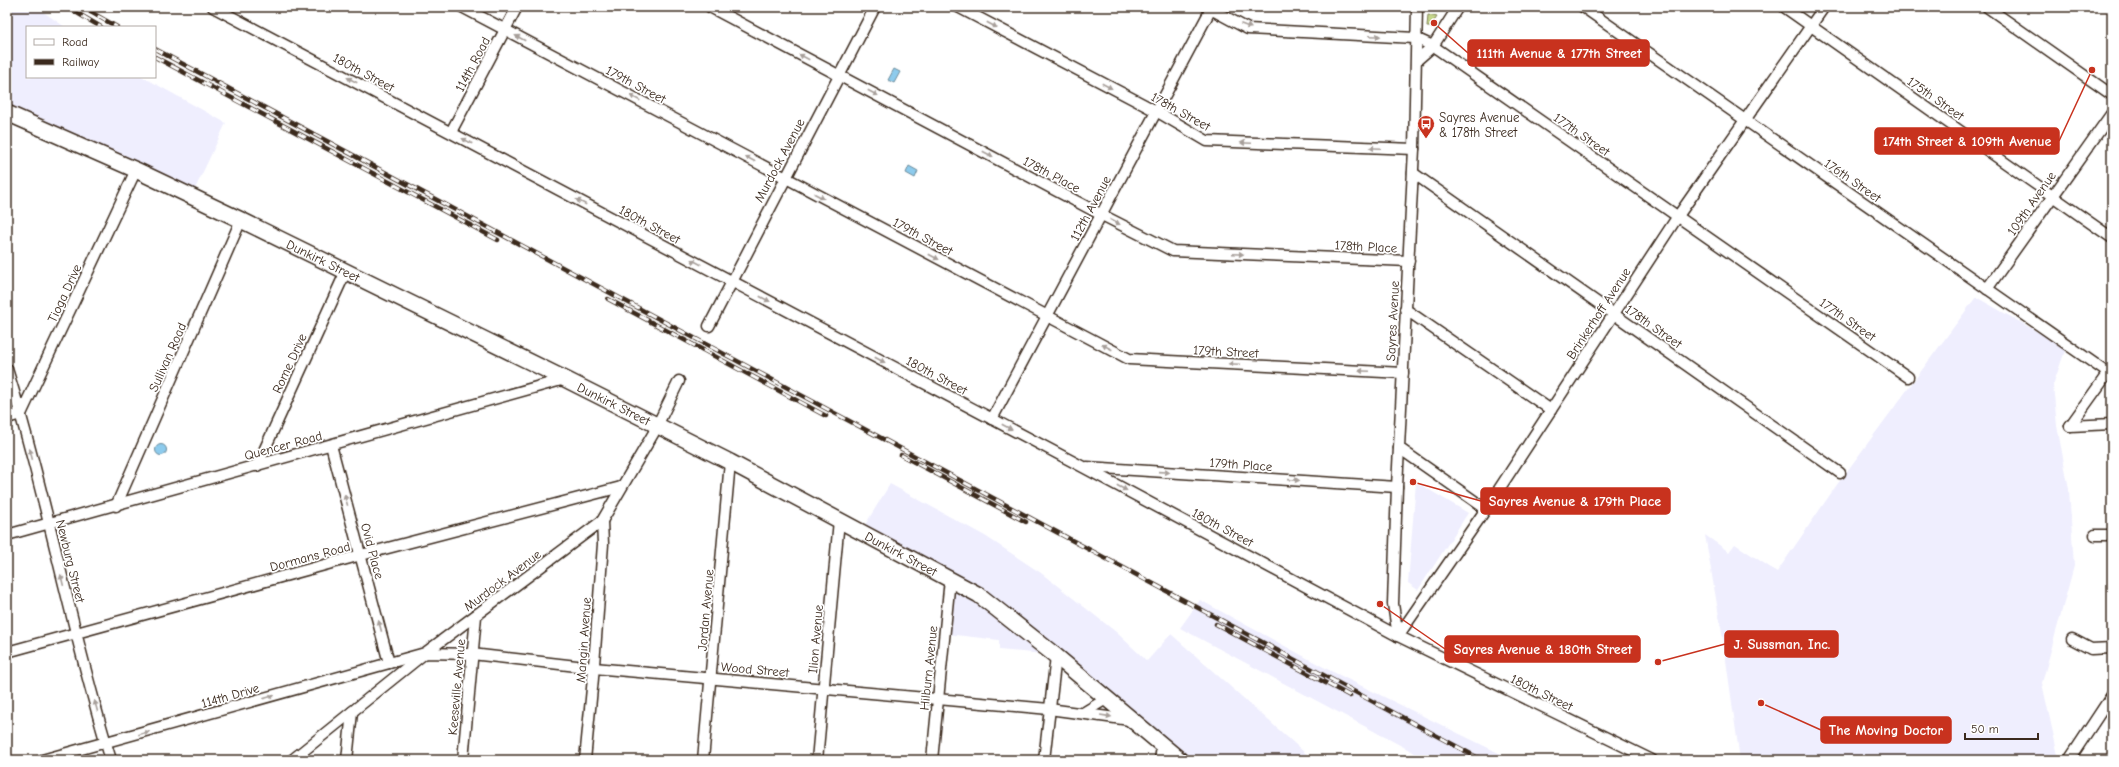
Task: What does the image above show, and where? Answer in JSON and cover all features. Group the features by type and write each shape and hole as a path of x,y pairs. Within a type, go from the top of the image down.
{"main road":[{"name":"Dunkirk Street","path":"7,113 136,170 241,220 565,379 730,462 950,579 979,595 1056,656 1130,720 1161,753 1180,760"}],"street":[{"name":"180th Street","path":"213,7 1083,467 1369,619 1398,636 1652,760"},
{"name":"179th Street","path":"462,7 1129,359 1403,373"},
{"name":"114th Road","path":"451,132 517,7"},
{"name":"178th Place","path":"710,7 1102,215 1173,251 1408,261"},
{"name":"Murdock Avenue","path":"709,326 784,178 875,7"},
{"name":"178th Street","path":"958,7 1156,112 1207,142 1414,149"},
{"name":"Sayres Avenue","path":"1398,636 1393,604 1405,309 1414,149 1417,60 1415,38 1417,7"},
{"path":"1417,60 1432,46 1458,7"},
{"name":"176th Street","path":"1583,7 1744,121 2108,373 2070,426 2112,424"},
{"name":"175th Street","path":"1784,7 2112,238"},
{"name":"Brinkerhoff Avenue","path":"1398,636 1486,509 1613,313 1678,216 1824,7"},
{"path":"1987,7 2112,95"},
{"name":"112th Avenue","path":"992,419 1046,316 1102,215 1209,8"},
{"name":"177th Street","path":"1209,8 1248,29 1415,38 1432,46 1908,377"},
{"name":"109th Avenue","path":"1987,289 2112,113"},
{"name":"Tioga Drive","path":"21,414 136,170"},
{"name":"178th Street","path":"1412,173 1840,474"},
{"name":"Sullivan Road","path":"116,506 241,220"},
{"name":"Rome Drive","path":"257,466 346,271"},
{"path":"1405,309 1551,410"},
{"name":"Newburg Street","path":"7,369 21,414 76,634 111,760"},
{"name":"Quencer Road","path":"7,535 116,506 565,379"},
{"name":"Murdock Avenue","path":"292,760 425,653 602,521 657,425 679,381"},
{"path":"7,418 21,414"},
{"name":"Ovid Place","path":"331,445 389,663"},
{"path":"1399,448 1486,509"},
{"name":"Jordan Avenue","path":"703,760 712,678 730,462"},
{"name":"179th Place","path":"1083,467 1397,487"},
{"name":"Dormans Road","path":"7,652 361,555 621,487"},
{"name":"Ilion Avenue","path":"817,760 839,520"},
{"name":"Mangin Avenue","path":"585,760 594,668 603,544 602,521"},
{"path":"2095,535 2112,535"},
{"name":"Hilburn Avenue","path":"932,760 950,579"},
{"name":"Keeseville Avenue","path":"462,760 476,616"},
{"path":"2072,639 2091,649 2112,648"},
{"name":"Wood Street","path":"425,653 472,654 594,668 1049,709 1130,720"},
{"name":"114th Drive","path":"42,760 425,653"},
{"path":"1044,760 1056,656"},
{"path":"2069,760 2112,695"},
{"path":"1083,713 1106,699"},
{"path":"347,760 352,712"}],"shaded area":[{"path":"7,7 36,7 64,26 26,26 26,78 145,78 226,123 194,191 7,105"},
{"path":"1976,297 2066,348 2053,385 2057,426 2069,489 2074,566 2042,683 2059,760 1740,760 1723,639 1705,535 1729,552 1735,544 1777,572 1836,486"},
{"path":"1416,482 1468,513 1418,590 1408,583"},
{"path":"890,484 985,536 1041,573 1116,632 1147,661 1171,634 1313,760 1168,760 1044,654 999,650 999,640 938,633 943,583 857,538"},
{"path":"1200,600 1329,670 1513,760 1422,760 1413,752 1180,628"}],"green space":[{"path":"1428,15 1437,17 1430,27 1427,27"}],"water":[{"path":"894,69 900,72 894,83 888,80"},
{"path":"909,166 918,171 915,178 906,173"},
{"path":"159,445 163,445 165,446 165,454 159,455 156,452 156,448"}],"railway":[{"path":"67,7 99,26"},
{"path":"82,7 115,26"},
{"path":"156,50 1482,760"},
{"path":"156,58 498,240"},
{"path":"608,299 826,416"},
{"path":"901,455 1026,522"},
{"path":"1216,624 1350,696"}],"place":[{"name":"111th Avenue & 177th Street","path":"1434,23"},
{"name":"174th Street & 109th Avenue","path":"2092,70"},
{"name":"Sayres Avenue & 178th Street","path":"1426,139"},
{"name":"Sayres Avenue & 179th Place","path":"1413,482"},
{"name":"Sayres Avenue & 180th Street","path":"1380,604"},
{"name":"J. Sussman, Inc.","path":"1658,662"},
{"name":"The Moving Doctor","path":"1761,703"}]}
